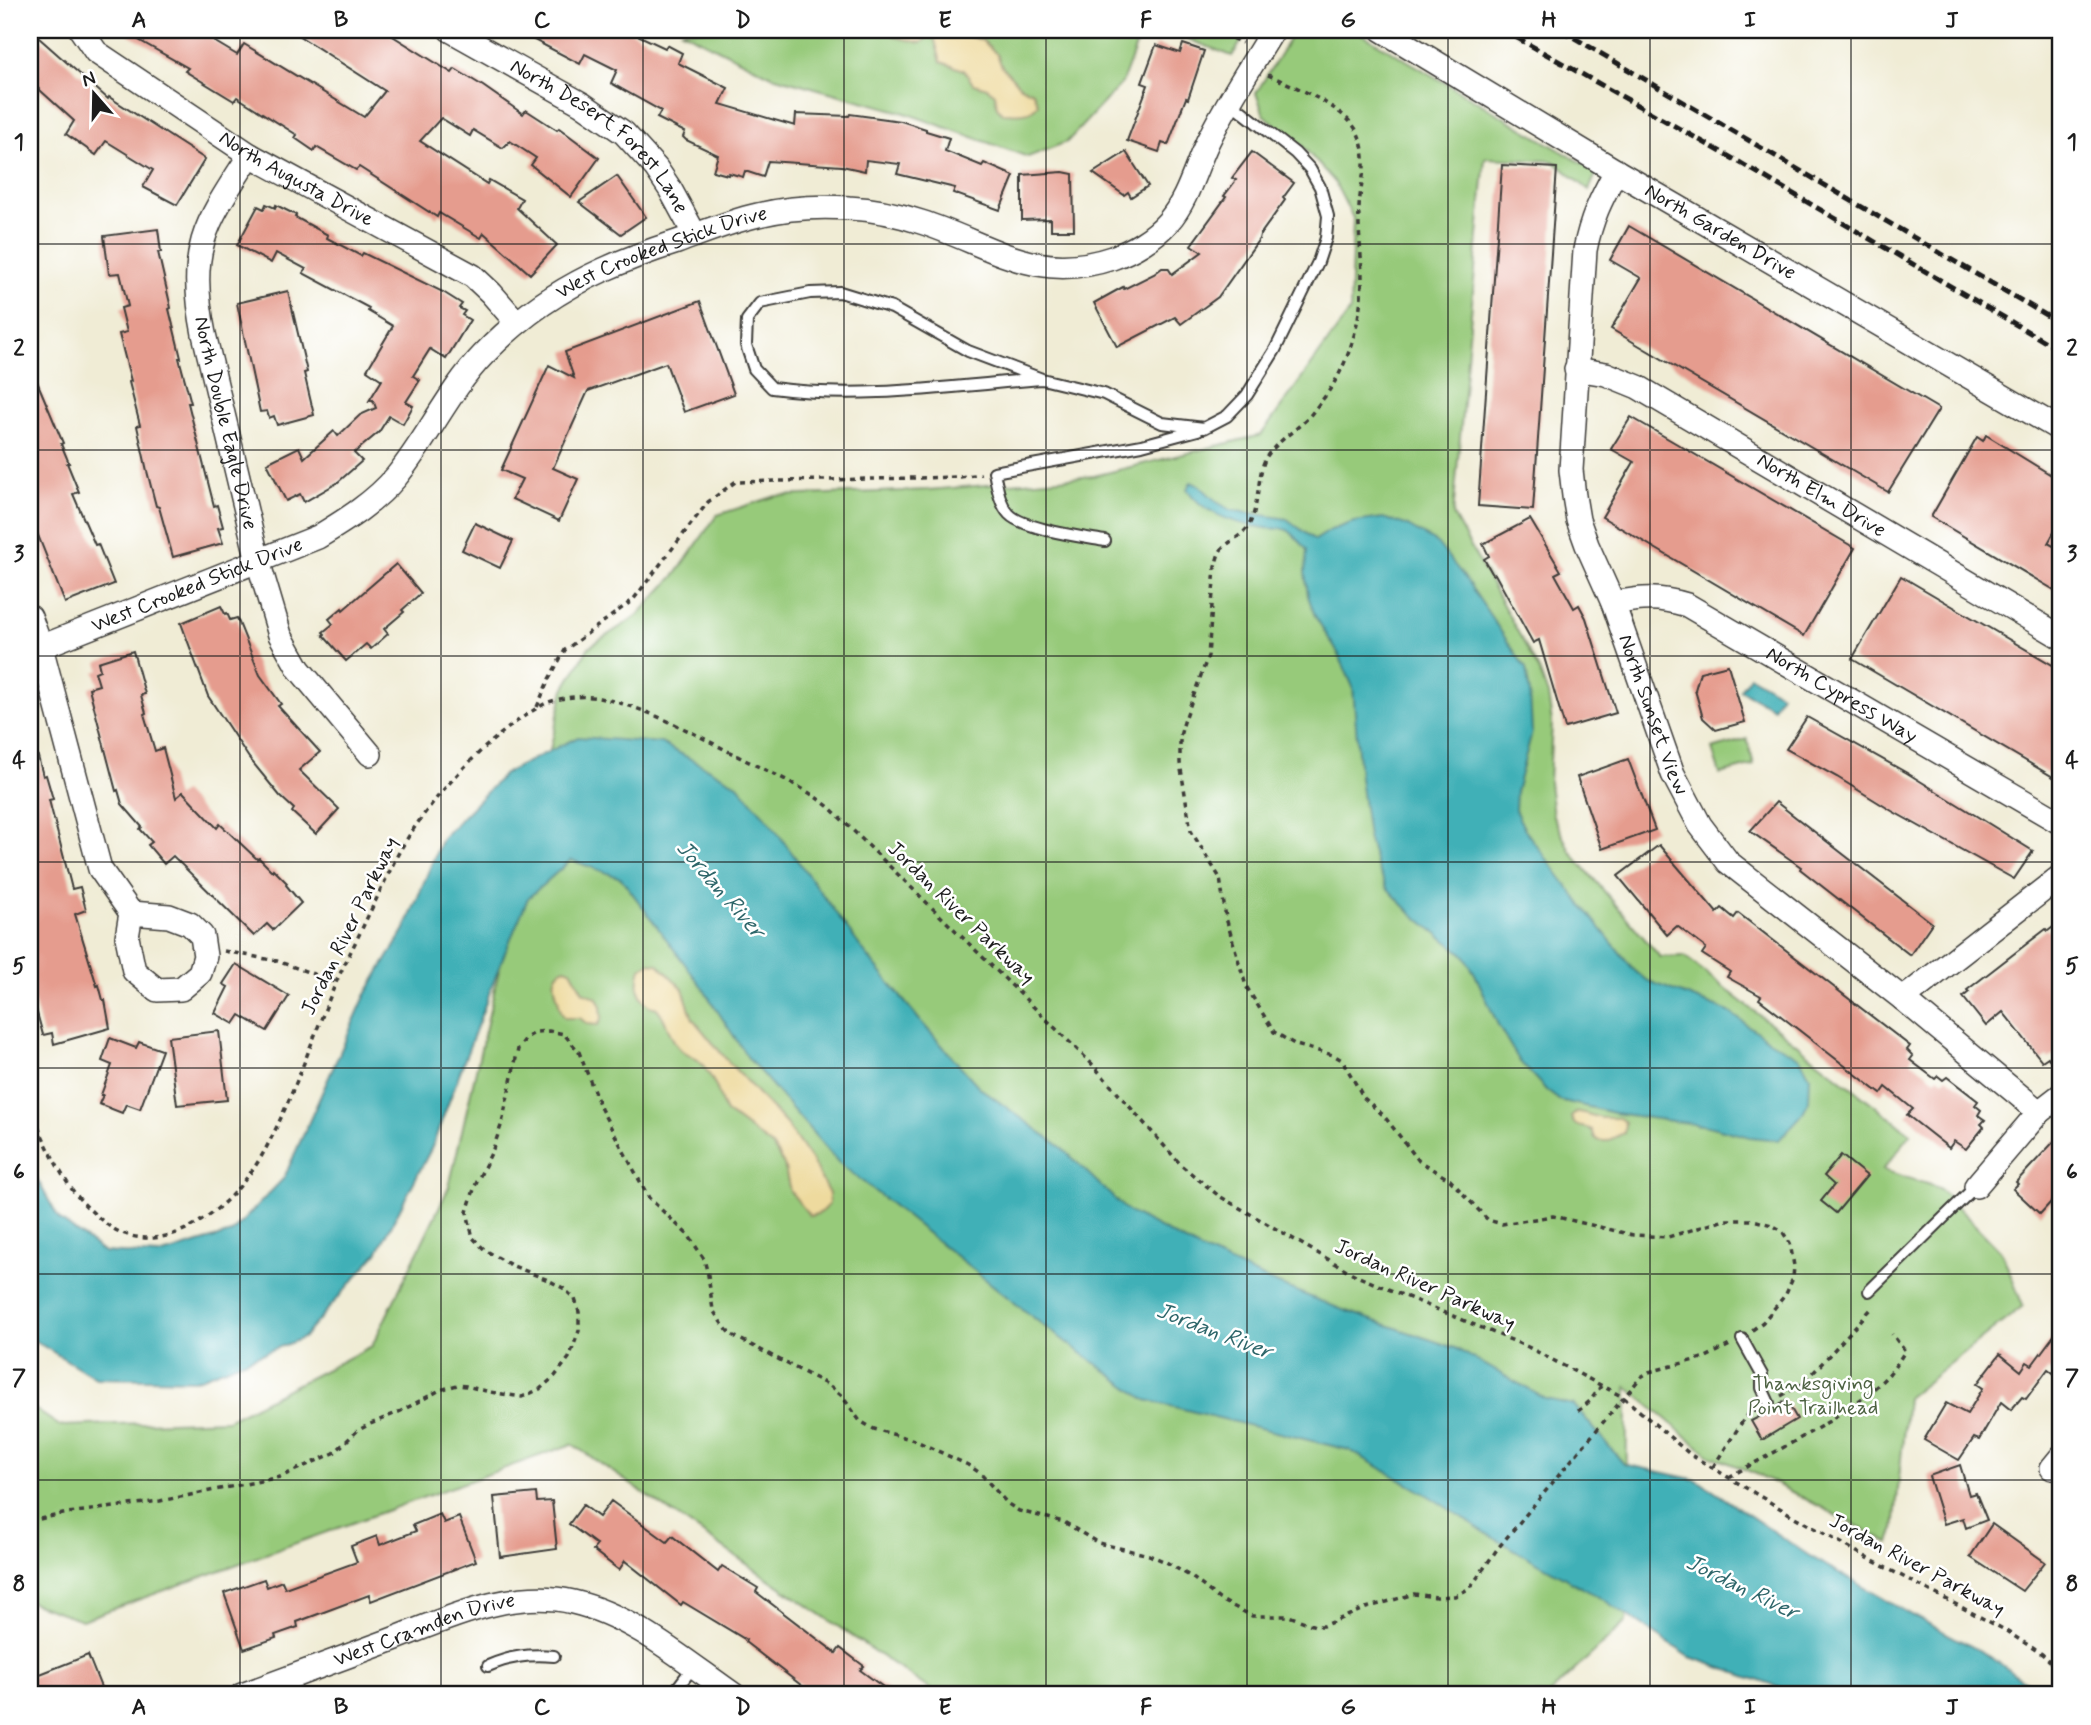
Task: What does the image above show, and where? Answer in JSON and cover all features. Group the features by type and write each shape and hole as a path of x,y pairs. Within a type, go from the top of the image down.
{"street":[{"name":"North Augusta Drive","path":"81,30 96,52 250,155 473,276 517,323"},
{"name":"North Desert Forest Lane","path":"450,30 582,104 624,133 656,168 695,235"},
{"name":"West Crooked Stick Drive","path":"41,647 318,537 344,521 370,502 395,478 465,376 517,323 547,301 595,274 695,235 759,215 787,210 847,207 876,210 923,222 998,254 1046,267 1070,268 1096,264 1124,254 1168,222 1183,200 1209,139 1273,30"},
{"name":"North Garden Drive","path":"1382,30 1616,171 2061,430"},
{"name":"North Double Eagle Drive","path":"250,155 208,223 202,241 197,279 198,306 258,561 280,635 315,690 370,754"},
{"name":"North Sunset View","path":"1616,171 1590,223 1585,250 1571,470 1578,520 1613,603 1673,774 1700,825 1728,862 1903,999 2039,1112"},
{"name":"North Elm Drive","path":"1576,369 1606,374 1638,387 2061,637"},
{"name":"North Cypress Way","path":"1613,603 1664,598 1687,605 2061,823"},
{"path":"30,617 41,647 100,869 131,913 127,937 134,971 157,990 181,989 200,974 205,956 202,936 190,924 169,916 131,913"},
{"path":"1903,999 2061,876"},
{"path":"1976,1186 2039,1112 2061,1095"},
{"name":"West Cramden Drive","path":"242,1695 460,1614 505,1602 540,1598 572,1602 619,1619 654,1639 734,1695"}],"lane":[{"path":"1105,541 1036,527 1010,516 1002,504 994,472 1142,445 1204,428 1227,416 1247,394 1275,350 1318,262 1326,238 1328,216 1320,187 1310,169 1296,153 1230,102"},
{"path":"1042,379 907,390 809,393 772,388 754,369 746,345 747,320 761,303 810,293 840,292 892,308 968,351 1042,379 1104,394 1162,423 1204,428"},
{"path":"1870,1292 1976,1186"},
{"path":"1742,1339 1762,1375 1762,1388 1769,1403"},
{"path":"488,1666 509,1657 532,1654 554,1656"},
{"path":"673,1695 693,1667"}],"path":[{"path":"1214,30 1242,43"},
{"path":"536,708 565,650 633,600 708,502 735,482 960,477 994,472"},
{"path":"30,1521 279,1477 334,1453 357,1431 440,1390 457,1385 522,1397 540,1389 555,1376 569,1358 579,1331 579,1312 575,1299 563,1288 485,1250 473,1238 467,1212 475,1186 502,1124 518,1049 526,1038 536,1032 549,1031 564,1034 579,1052 601,1109 649,1198 690,1236 704,1259 712,1310 730,1334 830,1386 842,1396 860,1421 874,1429 927,1445 968,1465 980,1473 1008,1504 1019,1511 1064,1522 1098,1543 1149,1555 1166,1562 1193,1577 1219,1599 1252,1616 1289,1616 1315,1626 1323,1626 1366,1608 1414,1594 1455,1596 1470,1588 1498,1548 1637,1381 1649,1372 1706,1357 1742,1339 1763,1322 1786,1294 1793,1279 1790,1243 1782,1231 1753,1220 1725,1220 1668,1237 1633,1235 1553,1216 1502,1224 1488,1220 1450,1180 1419,1161 1384,1116 1364,1098 1342,1060 1296,1045 1274,1032 1246,986 1232,941 1220,878 1191,831 1180,763 1180,736 1208,656 1215,567 1222,548 1244,534 1255,512"},
{"name":"Jordan River Parkway","path":"30,1108 68,1181 86,1207 114,1229 135,1237 172,1234 209,1216 228,1200 265,1151 336,982 398,855 425,815 464,767 536,708 556,699 587,697 627,705 712,743 818,797 1065,1036 1172,1156 1212,1191 1359,1277 1528,1348 1623,1398 1678,1445 1729,1477 1864,1555 2003,1629 2042,1654 2061,1671"},
{"path":"205,956 220,951 277,961 336,982"},
{"path":"1713,1467 1746,1416 1804,1383 1872,1308"},
{"path":"1729,1477 1826,1423 1864,1396 1889,1373 1905,1351 1892,1334"},
{"path":"1578,1411 1601,1386"}],"green space":[{"path":"680,30 1142,30 1122,83 1067,142 1028,157 905,113 772,76"},
{"path":"1164,30 1249,30 1232,56"},
{"name":"Thanksgiving Point Trailhead","path":"1295,30 1355,30 1597,172 1589,190 1553,161 1485,158 1453,515 1539,670 1548,695 1552,722 1549,782 1553,816 1570,851 1660,957 1684,956 1911,1134 1883,1170 1939,1188 2002,1253 2023,1306 1907,1398 1894,1530 1890,1543 1761,1476 1709,1455 1627,1387 1626,1622 1548,1695 938,1695 572,1444 82,1620 30,1602 30,1406 60,1426 227,1420 372,1346 449,1187 564,689 589,647 637,616 676,574 717,515 776,496 928,490 1094,476 1261,435 1350,311 1353,218 1334,181 1303,147 1264,115 1256,93"},
{"path":"1747,739 1754,765 1720,774 1712,749"}],"sand":[{"path":"890,30 963,30 967,36 982,40 997,54 1002,67 1020,86 1033,92 1038,104 1027,113 1002,113 997,107 995,94 987,88 973,84 964,70 941,62 934,37 929,36 921,43 896,37"},
{"path":"650,963 658,964 683,989 693,1019 786,1124 813,1163 829,1194 829,1204 820,1213 810,1216 790,1191 784,1165 772,1146 726,1112 715,1084 702,1064 680,1049 658,1009 642,998 638,984 641,968"},
{"path":"565,968 571,970 583,992 597,998 602,1018 598,1025 587,1024 580,1018 565,1018 563,1015 555,980 557,973"},
{"path":"1580,1112 1601,1118 1619,1118 1625,1122 1624,1133 1607,1141 1599,1141 1592,1130 1577,1126 1573,1121 1571,1117"}],"water":[{"path":"1191,482 1231,510 1287,519 1315,540 1331,530 1354,522 1383,518 1406,525 1437,543 1465,578 1526,669 1532,732 1516,792 1515,810 1525,830 1634,970 1646,980 1729,1012 1800,1058 1810,1076 1809,1101 1801,1116 1779,1140 1750,1137 1708,1126 1614,1113 1559,1100 1520,1062 1498,1025 1463,954 1411,913 1387,888 1376,864 1368,837 1360,778 1353,687 1338,653 1315,616 1308,596 1305,572 1307,550 1287,530 1243,524 1211,511 1187,489"},
{"path":"1750,676 1781,694 1773,708 1740,690"},
{"name":"Jordan River","path":"578,737 661,743 737,784 768,820 865,953 980,1088 1061,1147 1127,1211 1201,1250 1268,1280 1343,1310 1455,1348 1546,1399 1574,1405 1624,1464 1697,1480 1808,1555 1986,1654 2045,1695 1800,1695 1690,1657 1604,1600 1492,1537 1429,1496 1349,1450 1146,1400 1044,1326 838,1162 748,1058 702,987 621,878 571,860 528,898 501,962 432,1147 377,1253 303,1338 195,1380 96,1378 30,1338 30,1166 59,1219 103,1252 159,1255 231,1233 284,1178 365,996 405,929 442,838 505,773"}],"building":[{"path":"30,30 108,99 109,97 205,159 177,205 143,187 153,170 106,141 96,155 66,134 74,121 30,81"},
{"path":"121,30 218,30 212,40 237,55 244,44 364,117 385,91 290,30 383,30 452,73 455,69 523,114 526,110 557,130 559,128 599,158 571,197 531,165 536,158 510,141 503,148 473,130 470,136 441,118 420,141 487,184 489,180 522,199 517,208 557,245 530,274 484,233 481,238 439,213 437,217 359,167 356,170 316,147 314,151 295,138 297,135 237,97 234,101 185,71 188,68"},
{"path":"515,30 627,30 682,53 678,63 728,88 720,104 795,126 796,114 850,114 901,121 949,138 945,151 1014,176 1000,210 953,193 955,188 897,174 900,164 866,160 865,171 842,166 768,161 763,177 745,171 743,177 713,171 718,155 686,140 683,137 685,132 657,118 661,111 611,83 617,70 585,54 580,64"},
{"path":"1183,44 1204,51 1188,99 1186,98 1168,145 1162,143 1159,152 1127,141 1148,85 1142,83 1156,45 1180,53"},
{"path":"1126,152 1148,186 1131,197 1128,192 1124,195 1093,173"},
{"path":"1252,152 1294,183 1259,239 1218,297 1181,324 1175,317 1117,347 1094,303 1162,268 1168,268 1172,274 1202,252 1191,245 1226,197 1224,196 1236,180 1232,178"},
{"path":"1502,165 1557,168 1533,510 1478,506"},
{"path":"1063,172 1073,174 1074,230 1051,230 1051,219 1022,220 1022,175"},
{"path":"617,176 646,217 621,234 579,202"},
{"path":"266,204 275,208 276,205 296,215 295,217 328,235 327,238 361,256 363,253 443,292 462,304 459,308 465,311 462,315 470,320 446,359 430,349 413,376 420,380 406,402 413,406 403,424 389,416 379,432 354,453 362,461 337,483 304,502 300,494 286,501 267,463 299,447 304,458 334,431 338,436 360,415 376,408 373,400 369,401 382,380 367,370 393,326 368,311 369,308 303,273 306,269 276,253 271,263 237,245 258,206 264,209"},
{"path":"1629,226 1939,409 1888,492 1611,329 1641,278 1610,260"},
{"path":"158,229 161,252 158,252 179,358 191,403 188,403 214,506 217,505 223,527 218,528 223,543 173,557 147,471 137,426 140,425 119,334 127,332 121,308 128,306 120,273 109,274 104,236"},
{"path":"288,291 314,415 277,425 274,416 269,418 267,411 260,412 237,303"},
{"path":"700,301 734,394 684,412 666,363 588,391 553,468 578,479 559,521 512,499 522,479 501,470 549,365 574,378 565,352"},
{"path":"30,365 63,443 61,444 67,463 79,492 73,494 114,584 65,603 30,515"},
{"path":"1631,417 1855,548 1804,636 1602,517 1634,462 1611,449"},
{"path":"1986,435 2061,481 2061,520 2048,543 2061,550 2061,594 1931,517 1977,437 1983,441"},
{"path":"1530,519 1561,571 1555,574 1574,608 1579,605 1586,618 1616,713 1565,728 1539,640 1533,643 1484,559 1489,556 1483,544"},
{"path":"475,523 513,541 500,568 462,550"},
{"path":"396,564 421,593 384,629 388,634 371,649 366,644 346,661 323,635 333,624 329,619"},
{"path":"1901,576 2061,670 2061,767 2055,778 1852,659"},
{"path":"221,606 230,620 237,618 260,675 281,704 278,706 320,752 299,770 339,809 316,834 292,812 294,809 249,758 208,696 181,623"},
{"path":"133,651 145,694 141,695 146,713 144,714 155,751 163,748 176,798 183,792 217,828 220,824 257,859 272,871 273,869 301,903 273,930 267,924 254,936 173,856 164,864 148,845 152,842 140,829 142,827 122,804 118,790 116,791 89,688 99,685 95,672 100,670 98,662"},
{"path":"1728,665 1745,722 1716,730 1703,718 1695,690 1700,672"},
{"path":"1807,717 1907,773 2033,851 2014,879 1786,749"},
{"path":"35,745 43,776 46,775 53,799 49,800 72,889 80,887 86,910 75,914 97,986 99,985 105,1000 110,1028 54,1044 52,1033 43,1035 30,987 30,746"},
{"path":"1628,759 1655,830 1602,849 1577,777"},
{"path":"1776,802 1932,923 1910,955 1800,869 1801,867 1750,831"},
{"path":"1659,845 1717,913 1722,908 1734,918 1738,913 1910,1046 1907,1050 1913,1056 1910,1060 1935,1079 1938,1076 1943,1080 1947,1077 1978,1101 1975,1105 1981,1110 1978,1115 1985,1120 1981,1124 1984,1127 1966,1149 1954,1141 1949,1148 1907,1115 1913,1109 1886,1087 1881,1094 1759,999 1761,996 1727,977 1730,972 1702,954 1706,948 1677,926 1667,935 1618,876"},
{"path":"2061,921 2061,1050 2042,1061 2003,1012 1986,1026 1963,997 1969,992 1967,990 2046,929 2048,931"},
{"path":"236,964 289,996 267,1031 240,1015 234,1024 215,1013 228,987 223,984"},
{"path":"219,1031 227,1100 177,1105 168,1037"},
{"path":"110,1038 136,1048 139,1042 162,1050 140,1109 126,1104 122,1113 99,1104 112,1065 102,1061"},
{"path":"2061,1134 2061,1191 2040,1214 2013,1189 2018,1184 2016,1182"},
{"path":"1841,1155 1867,1176 1836,1213 1821,1201 1834,1185 1824,1176"},
{"path":"2061,1326 2061,1379 2048,1369 2026,1399 2022,1397 2011,1410 2001,1402 1979,1440 1974,1438 1959,1460 1924,1440 1946,1403 1967,1414 1983,1388 1977,1384 2000,1354 2021,1371 2027,1362 2032,1365"},
{"path":"1786,1400 1797,1419 1762,1440 1751,1421"},
{"path":"1960,1465 1969,1495 1976,1493 1987,1520 1966,1528 1963,1518 1944,1524 1929,1476"},
{"path":"536,1493 537,1502 552,1501 557,1549 500,1557 494,1497"},
{"path":"611,1501 667,1542 672,1536 718,1572 722,1566 758,1588 756,1592 836,1653 840,1648 864,1666 860,1670 894,1695 814,1695 745,1642 746,1640 683,1602 681,1605 625,1561 619,1570 593,1550 597,1545 569,1524 583,1505 599,1517"},
{"path":"440,1514 444,1523 459,1517 476,1561 371,1601 369,1595 297,1622 298,1627 244,1649 224,1593 264,1579 267,1587 282,1581 285,1588 357,1562 351,1546 377,1536 380,1545 416,1531 413,1525"},
{"path":"1992,1524 2045,1562 2022,1591 1970,1557"},
{"path":"88,1655 104,1695 30,1695 30,1678"}],"railway":[{"path":"1503,30 1739,162 2061,351"},
{"path":"1561,30 2061,324"}]}
